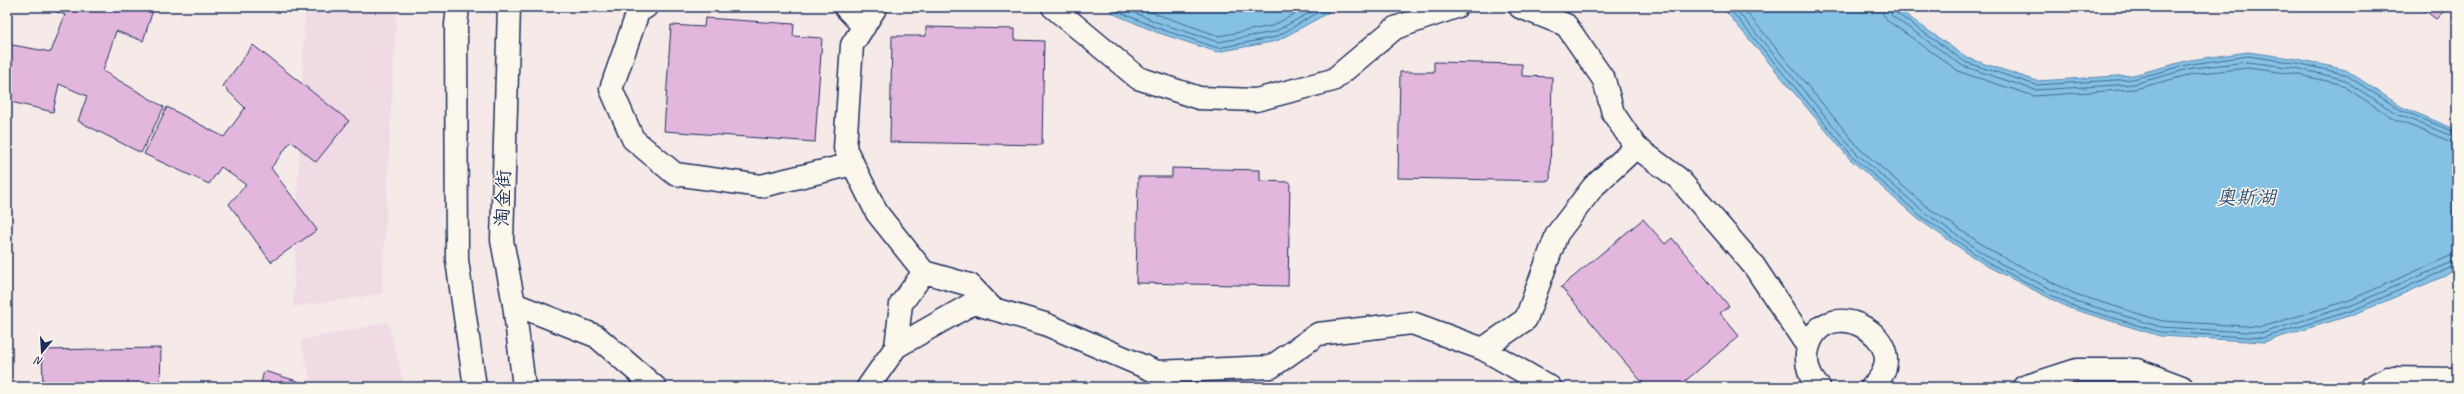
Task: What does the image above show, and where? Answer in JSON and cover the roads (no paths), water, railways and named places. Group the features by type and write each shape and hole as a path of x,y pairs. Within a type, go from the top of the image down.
{"street":[{"path":"458,7 456,25 457,260 475,387"},
{"name":"淘金街","path":"510,7 502,240 514,304 524,387"},
{"path":"646,7 638,12 611,89 633,139 675,174 761,186 853,164"},
{"path":"845,7 864,27"},
{"path":"876,7 852,45 845,148 877,213 924,272 970,285 994,310"},
{"path":"1053,7 1138,78 1198,98 1256,100 1333,80 1395,28 1456,7"},
{"path":"1520,7 1566,25 1604,80 1612,113 1636,147 1678,178 1718,224 1754,266 1808,347"},
{"path":"1483,349 1526,319 1557,234 1593,187 1636,147"},
{"path":"896,348 901,304 924,272"},
{"path":"868,387 896,348 973,303 1046,324 1157,372 1271,367 1318,334 1412,323 1483,349 1550,387"},
{"path":"514,304 596,336 655,387"},
{"path":"1819,387 1809,373 1806,360 1808,347 1815,335 1824,326 1836,321 1848,320 1860,323 1870,329 1883,349 1885,361 1878,386"},
{"path":"2024,387 2077,370 2137,370 2182,387"},
{"path":"2371,387 2388,378 2457,379"}],"water":[{"path":"1108,7 1332,7 1328,13 1277,41 1217,52 1156,32 1114,14"},
{"name":"奥斯湖","path":"1722,7 1895,7 1967,58 2037,81 2133,75 2190,60 2248,52 2298,59 2346,70 2402,107 2457,130 2457,268 2445,276 2355,314 2264,342 2160,336 2069,308 1985,265 1918,219 1850,159"}]}
